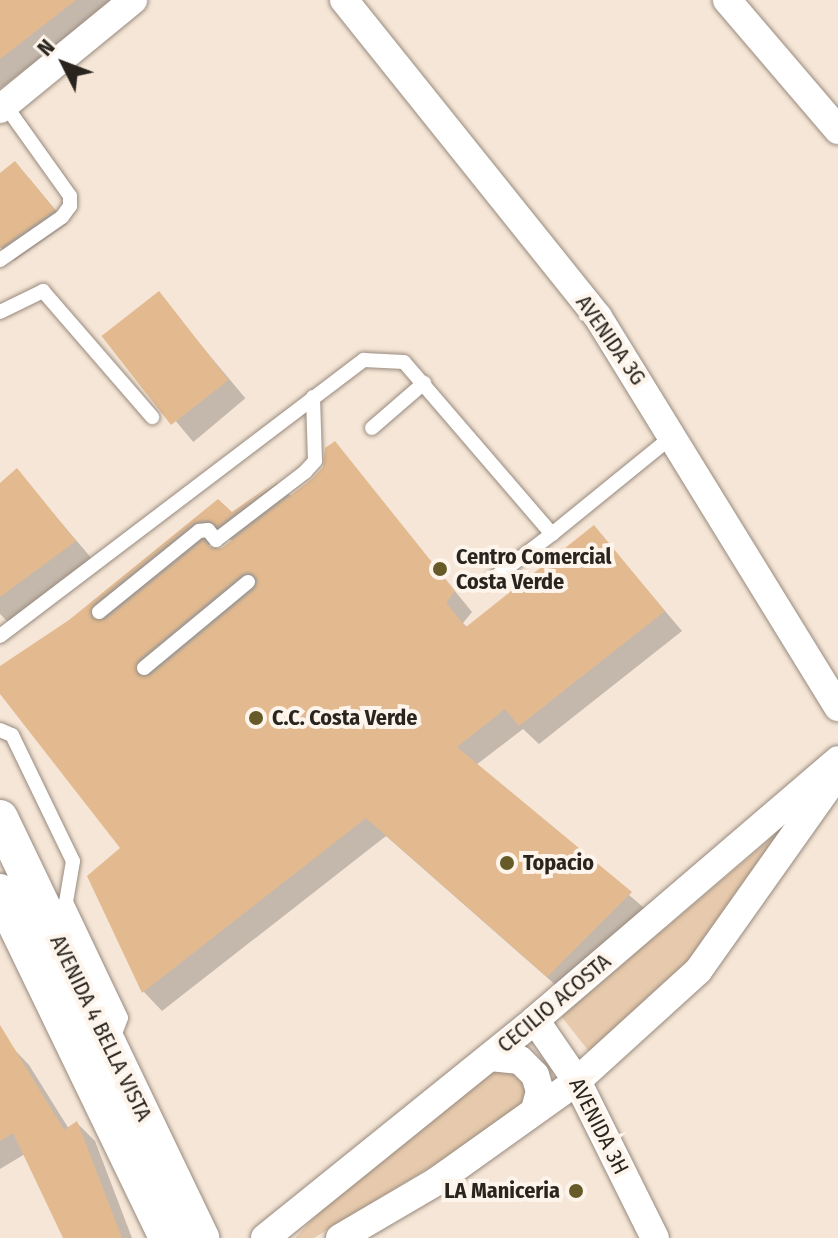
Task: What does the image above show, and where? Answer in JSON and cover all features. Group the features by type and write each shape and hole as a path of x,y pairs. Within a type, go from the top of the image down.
{"street":[{"path":"2,107 133,0"},
{"name":"AVENIDA 3G","path":"344,0 598,317 675,434 838,707"},
{"path":"727,0 838,130"},
{"name":"CECILIO ACOSTA","path":"265,1238 535,1020 838,760"},
{"path":"340,1238 437,1181 577,1081 698,971 838,773"},
{"name":"AVENIDA 4 BELLA VISTA","path":"0,818 201,1238"},
{"name":"AVENIDA 4 BELLA VISTA","path":"0,892 167,1238"},
{"name":"AVENIDA 3H","path":"535,1020 577,1081 655,1238"},
{"path":"490,1057 520,1060 535,1075 540,1091 535,1110"}],"lane":[{"path":"0,260 62,217 70,206 70,196 2,107"},
{"path":"0,312 43,291 152,417"},
{"path":"0,636 364,360 404,362 552,534"},
{"path":"372,428 424,383"},
{"path":"99,612 199,531 208,530 216,540 305,472 315,461 313,397"},
{"path":"494,578 675,434"},
{"path":"144,668 248,582"},
{"path":"0,730 12,735 73,861 66,902 121,1018 110,1047"}],"shaded area":[{"path":"791,822 691,964 591,1054 561,1016"},
{"path":"491,1068 518,1069 529,1084 527,1108 314,1238 295,1238 321,1210"}],"building":[{"path":"0,0 76,0 0,59"},
{"path":"15,161 55,210 0,248 0,173"},
{"path":"159,291 229,380 171,425 101,336"},
{"name":"C.C. Costa Verde","path":"335,441 455,591 446,603 466,627 594,525 665,611 519,726 505,709 457,747 632,892 547,977 366,818 142,993 87,876 120,848 0,694 0,666 69,620 218,499 232,512 278,480 218,526 208,520 193,523 93,604 91,618 105,620 203,541 213,549 222,548 312,479 323,467 325,448","holes":["251,572 258,580 254,590 150,676 137,675 138,660 242,574"]},
{"path":"17,468 76,541 0,597 0,483"},
{"path":"0,1025 64,1130 77,1121 122,1238 63,1238 13,1133 0,1141"}],"place":[{"name":"Centro Comercial Costa Verde","path":"440,569"},
{"name":"C.C. Costa Verde","path":"256,718"},
{"name":"Topacio","path":"507,863"},
{"name":"LA Maniceria","path":"576,1191"}]}
